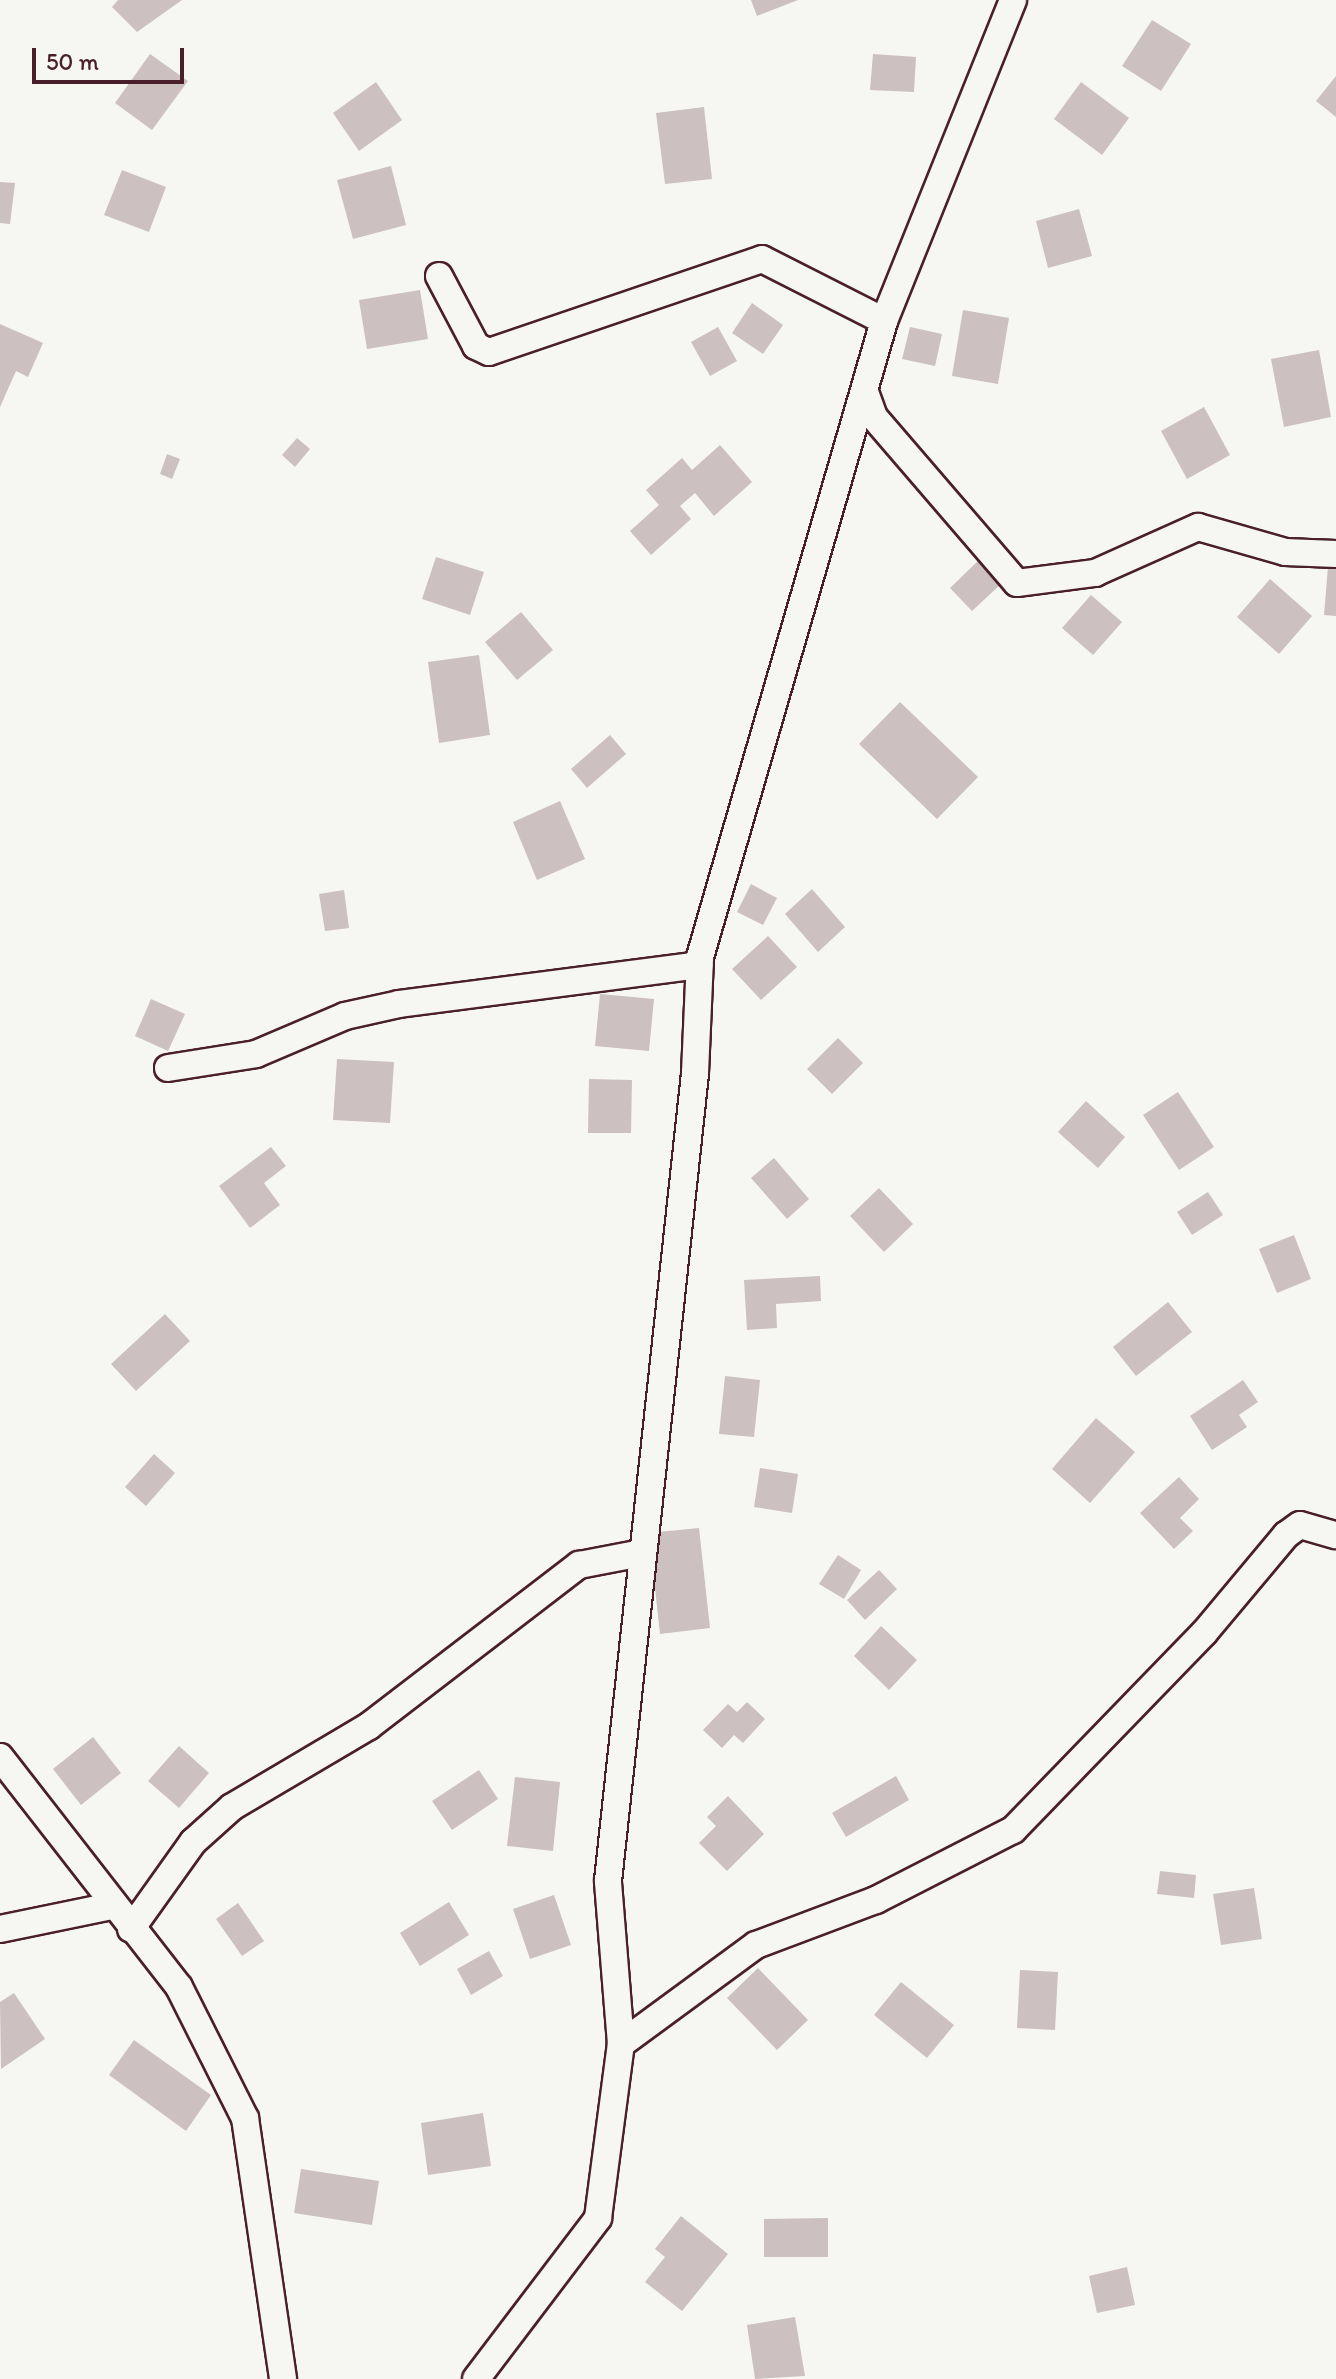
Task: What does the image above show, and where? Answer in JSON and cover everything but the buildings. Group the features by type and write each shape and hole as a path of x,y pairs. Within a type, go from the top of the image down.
{"street":[{"path":"476,2379 598,2218 621,2044 608,1881 695,1073 699,965 736,815 884,321 1013,0"},
{"path":"439,276 476,346 489,352 762,259 884,321"},
{"path":"865,392 874,417 1017,583 1095,573 1198,527 1285,552 1336,554"},
{"path":"168,1068 256,1054 345,1016 399,1004 699,965"},
{"path":"621,2044 756,1945 876,1900 1013,1830 1204,1633 1286,1535 1300,1525 1336,1535"},
{"path":"131,1929 193,1842 232,1807 369,1726 579,1565 642,1553"},
{"path":"0,1757 112,1906 179,1987 245,2118 283,2379"},
{"path":"0,1929 112,1906"}]}
